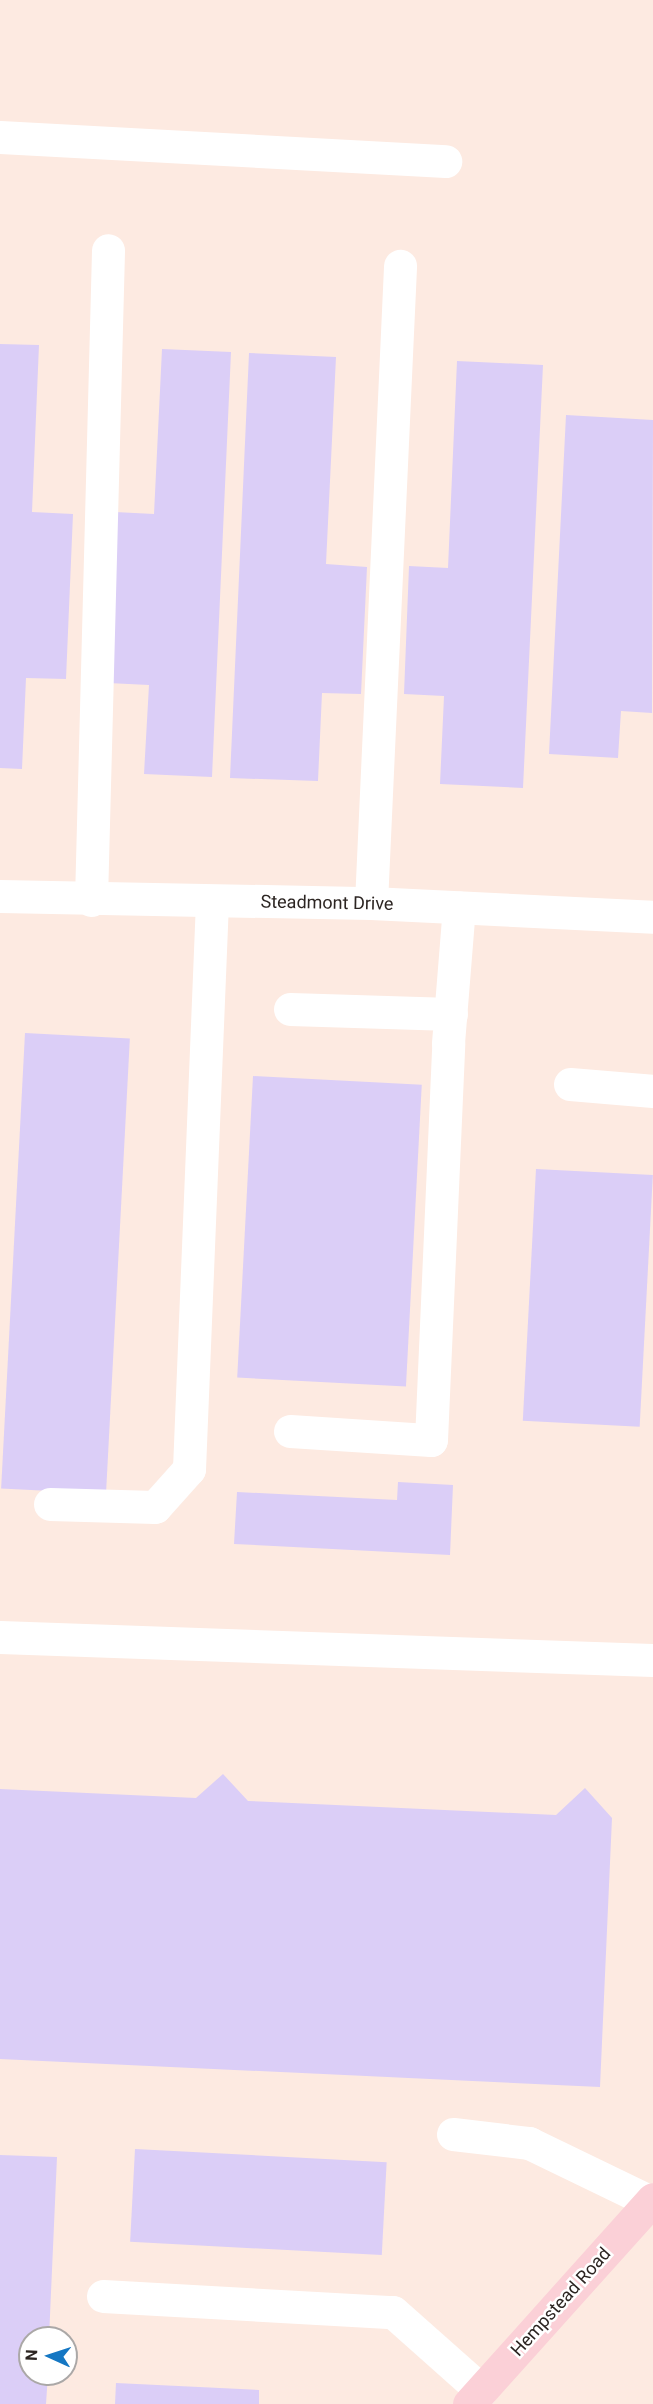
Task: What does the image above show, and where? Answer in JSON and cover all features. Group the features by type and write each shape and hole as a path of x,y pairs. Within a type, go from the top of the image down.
{"main road":[{"name":"Hempstead Road","path":"475,2397 652,2201"}],"street":[{"path":"0,137 445,161"},
{"path":"91,900 108,250"},
{"path":"371,903 400,266"},
{"name":"Steadmont Drive","path":"0,896 91,900 371,903 653,917"},
{"path":"50,1504 155,1507 189,1469 212,901"},
{"path":"290,1431 432,1440 451,1014 459,907"},
{"path":"290,1009 451,1014"},
{"path":"570,1084 653,1090"},
{"path":"0,1637 653,1660"},
{"path":"453,2134 529,2143 652,2201"},
{"path":"103,2296 393,2312 475,2397"}],"building":[{"path":"0,344 39,345 32,512 73,514 66,679 26,678 22,769 0,768"},
{"path":"162,349 231,352 212,777 144,774 149,685 108,683 115,512 154,514"},
{"path":"249,353 336,357 326,564 367,567 361,694 322,693 318,781 230,778"},
{"path":"457,361 543,365 523,788 440,784 444,696 404,694 409,566 448,568"},
{"path":"566,415 653,420 652,713 621,711 618,758 549,754"},
{"path":"25,1033 130,1038 106,1494 1,1488"},
{"path":"253,1076 422,1085 406,1386 237,1378"},
{"path":"536,1169 653,1175 640,1427 523,1421"},
{"path":"398,1482 453,1485 450,1555 234,1544 237,1492 397,1500"},
{"path":"223,1774 248,1801 556,1815 585,1788 612,1818 600,2087 0,2059 0,1789 196,1798"},
{"path":"135,2149 387,2162 382,2255 130,2242"},
{"path":"0,2155 57,2157 50,2326 18,2326 18,2386 47,2386 46,2404 0,2404"},
{"path":"116,2383 259,2390 259,2404 115,2404"}]}
